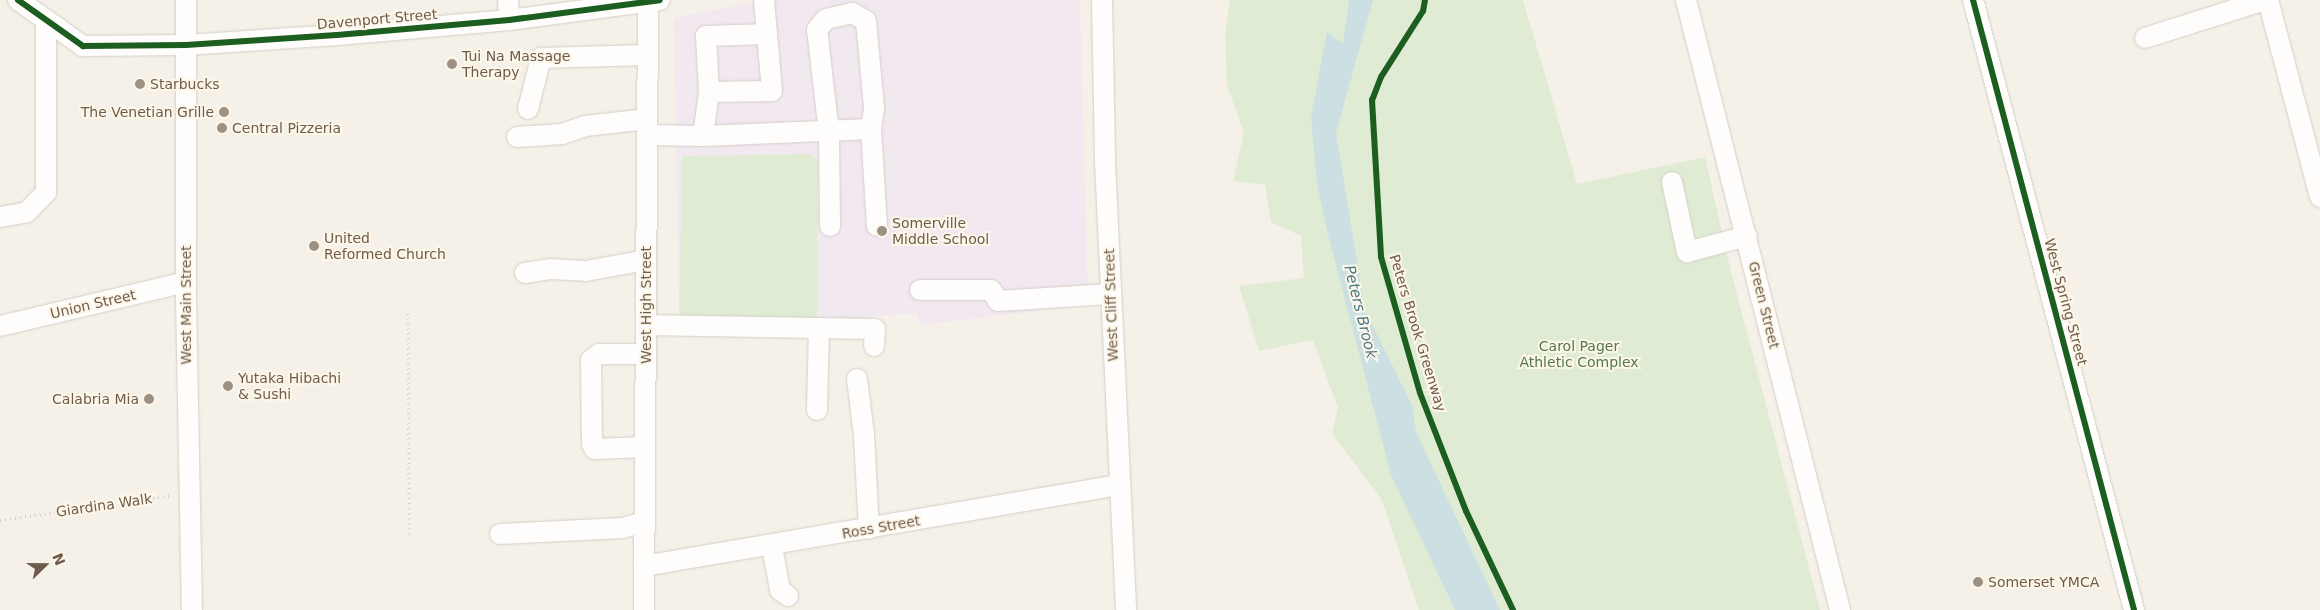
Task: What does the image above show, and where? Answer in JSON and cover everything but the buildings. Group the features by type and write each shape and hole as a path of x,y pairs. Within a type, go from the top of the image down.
{"street":[{"name":"Davenport Street","path":"18,0 83,46 186,45 508,20 652,1"},
{"name":"West Main Street","path":"186,0 188,494 192,610"},
{"path":"508,0 508,20"},
{"path":"709,92 772,91 764,0"},
{"name":"West Cliff Street","path":"1102,0 1110,294 1118,485 1126,610"},
{"name":"Green Street","path":"1686,0 1840,610"},
{"name":"West Spring Street","path":"1973,0 2134,610"},
{"path":"2145,38 2267,0 2320,197"},
{"name":"West High Street","path":"644,610 647,127 648,55 652,1"},
{"path":"830,226 829,133 818,30 826,19 852,13 866,21 874,108 870,129 877,226"},
{"path":"0,217 27,212 46,192 46,20"},
{"path":"703,136 709,92 706,36 767,34"},
{"path":"528,109 541,58 648,55"},
{"path":"517,138 562,134 585,126 647,127 703,136 829,133 870,129"},
{"path":"1672,182 1687,252 1747,236"},
{"path":"525,273 550,269 586,271 646,260"},
{"name":"Union Street","path":"0,326 186,282"},
{"path":"920,290 990,290 998,301 1110,294"},
{"path":"646,325 875,329 874,346"},
{"path":"817,410 819,328"},
{"path":"645,447 595,449 592,444 591,360 599,354 646,354"},
{"path":"857,379 864,435 868,529"},
{"name":"Ross Street","path":"644,566 772,546 1118,485"},
{"path":"500,534 623,528 644,522"},
{"path":"772,546 780,590 788,596"}],"path":[{"path":"408,312 409,535"}],"shaded area":[{"name":"Somerville Middle School","path":"768,0 1080,0 1088,305 919,325 917,313 817,321 679,321 674,18"}],"green space":[{"name":"Carol Pager Athletic Complex","path":"1230,0 1523,0 1577,184 1705,157 1731,272 1820,610 1419,610 1381,498 1332,434 1338,408 1313,340 1259,351 1239,286 1304,278 1301,236 1271,222 1265,185 1233,181 1244,133 1227,85 1225,35"},
{"path":"811,154 818,163 817,321 679,321 682,156"}],"water":[{"name":"Peters Brook","path":"1349,0 1373,0 1336,133 1365,310 1412,405 1416,432 1500,610 1455,610 1391,475 1328,235 1317,184 1311,117 1327,32 1343,44"}],"cycle path":[{"path":"18,0 83,46 186,45 337,35 509,20 660,0"},
{"name":"Peters Brook Greenway","path":"1425,0 1423,11 1381,77 1372,100 1381,257 1420,393 1466,511 1513,610"},
{"path":"1973,0 2134,610"}],"place":[{"name":"Tui Na Massage Therapy","path":"452,64"},
{"name":"Starbucks","path":"140,84"},
{"name":"The Venetian Grille","path":"224,112"},
{"name":"Central Pizzeria","path":"222,128"},
{"name":"Somerville Middle School","path":"882,231"},
{"name":"United Reformed Church","path":"314,246"},
{"name":"Yutaka Hibachi & Sushi","path":"228,386"},
{"name":"Calabria Mia","path":"149,399"},
{"name":"Somerset YMCA","path":"1978,582"}]}
